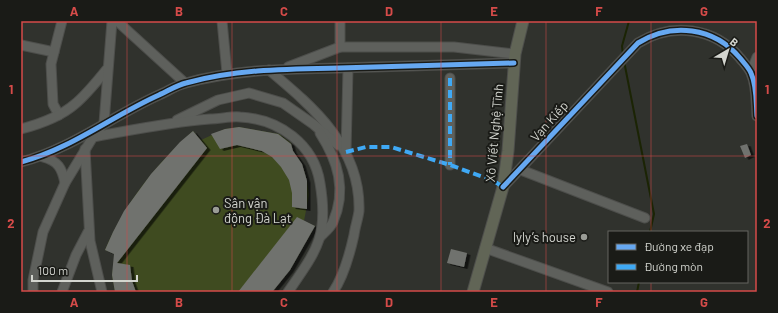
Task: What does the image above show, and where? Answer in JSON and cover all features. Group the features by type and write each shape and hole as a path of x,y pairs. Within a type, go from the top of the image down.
{"main road":[{"name":"Xô Viết Nghệ Tĩnh","path":"473,292 503,187 508,151 515,58 523,21"}],"street":[{"path":"60,115 53,104 52,64 62,21"},
{"path":"33,292 33,280 43,232 65,183 85,149 104,123 112,21"},
{"path":"117,21 185,83"},
{"path":"222,21 227,73"},
{"path":"340,21 340,47"},
{"name":"Vạn Kiếp","path":"503,187 521,170 638,43 654,34 668,30 694,30 706,33 732,49 751,72"},
{"path":"21,45 54,52"},
{"path":"281,69 340,47 454,47 515,58"},
{"path":"757,57 751,72 757,116"},
{"path":"21,162 43,156 72,143 104,123 145,101 185,83 227,73 281,69 348,68 515,58"},
{"path":"346,152 348,68"},
{"path":"21,130 40,124 60,115 75,104 107,70"},
{"path":"269,70 310,108 338,138 355,173 359,212 351,249 333,292"},
{"path":"450,78 450,165"},
{"path":"173,122 218,100 249,93 283,103 313,124 346,152"},
{"path":"93,137 173,122 240,117 272,123 291,134 308,150 319,173 324,205 321,236 314,253 288,292"},
{"path":"313,124 332,151 342,190 333,223 321,236"},
{"path":"85,149 90,241 102,292"},
{"path":"43,156 52,159 62,170 65,183"},
{"path":"521,170 644,218"},
{"path":"62,292 76,255 89,231"},
{"path":"486,248 608,292"}],"green space":[{"name":"Sân vận động Đà Lạt","path":"239,127 279,134 291,143 293,151 302,164 309,195 304,221 315,226 290,270 272,292 115,292 112,275 115,254 105,250 122,216 143,185 166,157 193,131 201,140 225,129"}],"building":[{"path":"239,127 278,134 291,144 293,151 302,164 307,181 307,209 292,207 292,193 289,180 281,167 272,157 262,151 237,145 220,149 211,134 225,129"},
{"path":"193,131 207,148 117,263 130,265 132,281 136,292 115,292 112,275 114,254 105,250 113,232 124,211 151,174 180,142"},
{"path":"747,144 751,155 745,158 740,146"},
{"path":"297,217 315,226 290,270 273,291 238,292"},
{"path":"451,249 467,253 464,267 447,263"}],"waterway":[{"path":"623,55 622,46 629,21"},
{"path":"624,61 654,214 650,231"},
{"path":"637,292 639,283"}],"marked path":[{"path":"450,78 450,165"},
{"path":"346,152 366,147 391,147 450,165 494,181 503,187"}],"cycle path":[{"path":"503,187 638,43 651,36 665,32 678,30 705,34 730,48 748,67 753,78 757,116"},
{"path":"21,162 74,141 142,103 176,87 205,78 243,72 281,69 514,63"}],"place":[{"name":"Sân vận động Đà Lạt","path":"216,210"},
{"name":"lyly’s house","path":"584,237"}]}
